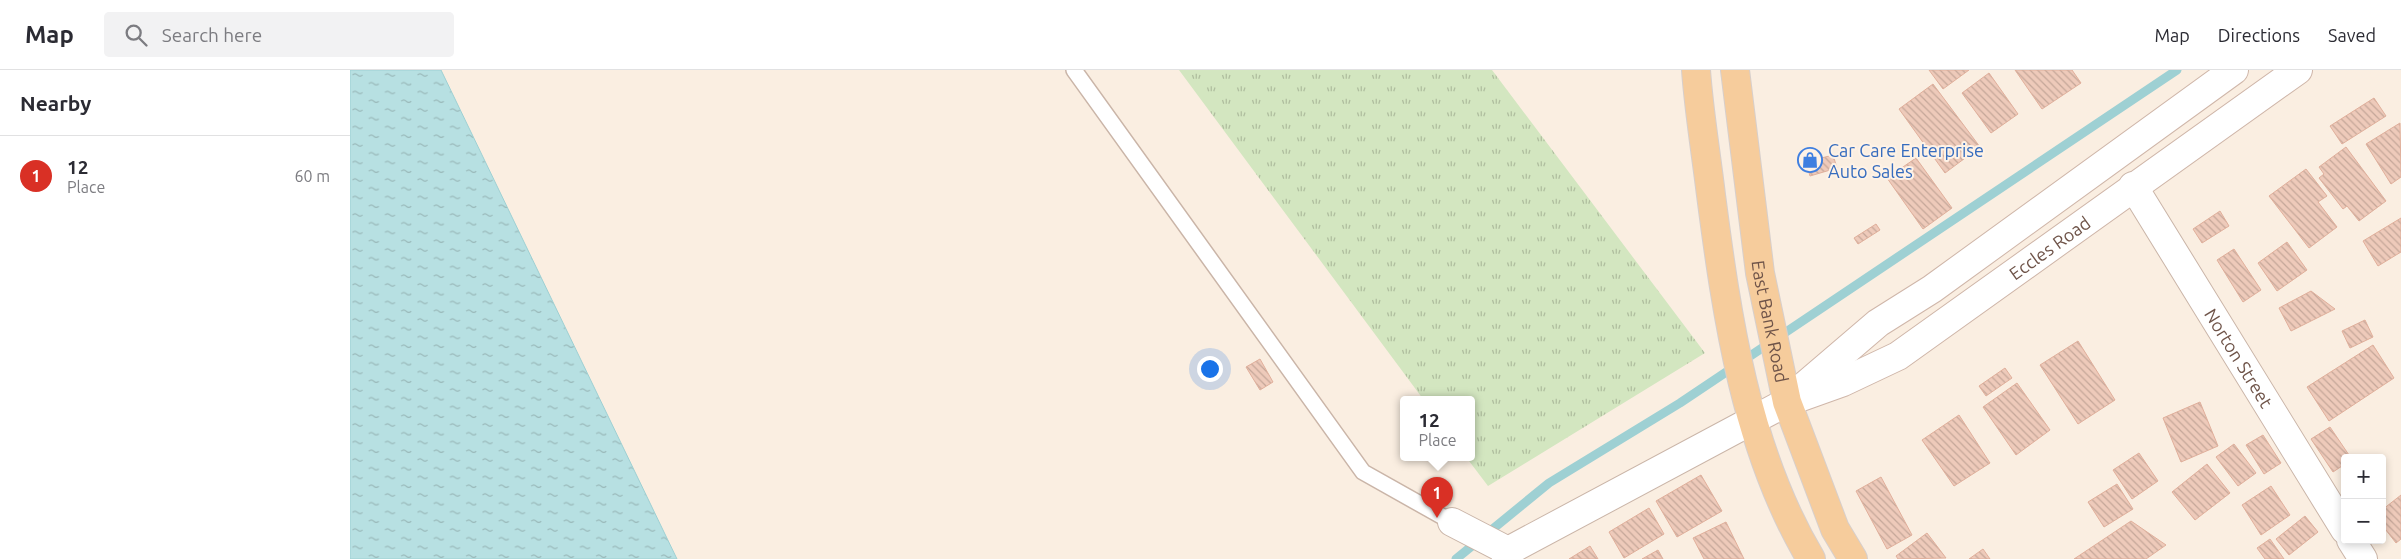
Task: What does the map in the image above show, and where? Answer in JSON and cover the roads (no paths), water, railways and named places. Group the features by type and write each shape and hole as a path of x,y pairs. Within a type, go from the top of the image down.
{"main road":[{"path":"1696,70 1722,282 1745,386 1753,420 1775,487 1811,559"},
{"name":"East Bank Road","path":"1734,70 1760,273 1787,402 1836,529 1853,559"}],"street":[{"name":"Eccles Road","path":"1787,402 1829,363 1878,323 1932,289 2234,70"},
{"name":"Eccles Road","path":"1507,555 1787,402 1843,382 1898,356 2133,186 2298,70"},
{"name":"Norton Street","path":"2133,186 2341,524"},
{"path":"1452,522 1507,555"},
{"path":"2354,544 2363,559"}],"lane":[{"path":"1074,70 1362,472 1452,522"}],"water":[{"path":"350,70 441,70 677,559 350,559"}],"waterway":[{"path":"1456,559 1549,483 1680,403 2177,70"}],"place":[{"name":"Car Care Enterprise Auto Sales","path":"1810,160"},
{"name":"12","path":"1437,518"}]}
